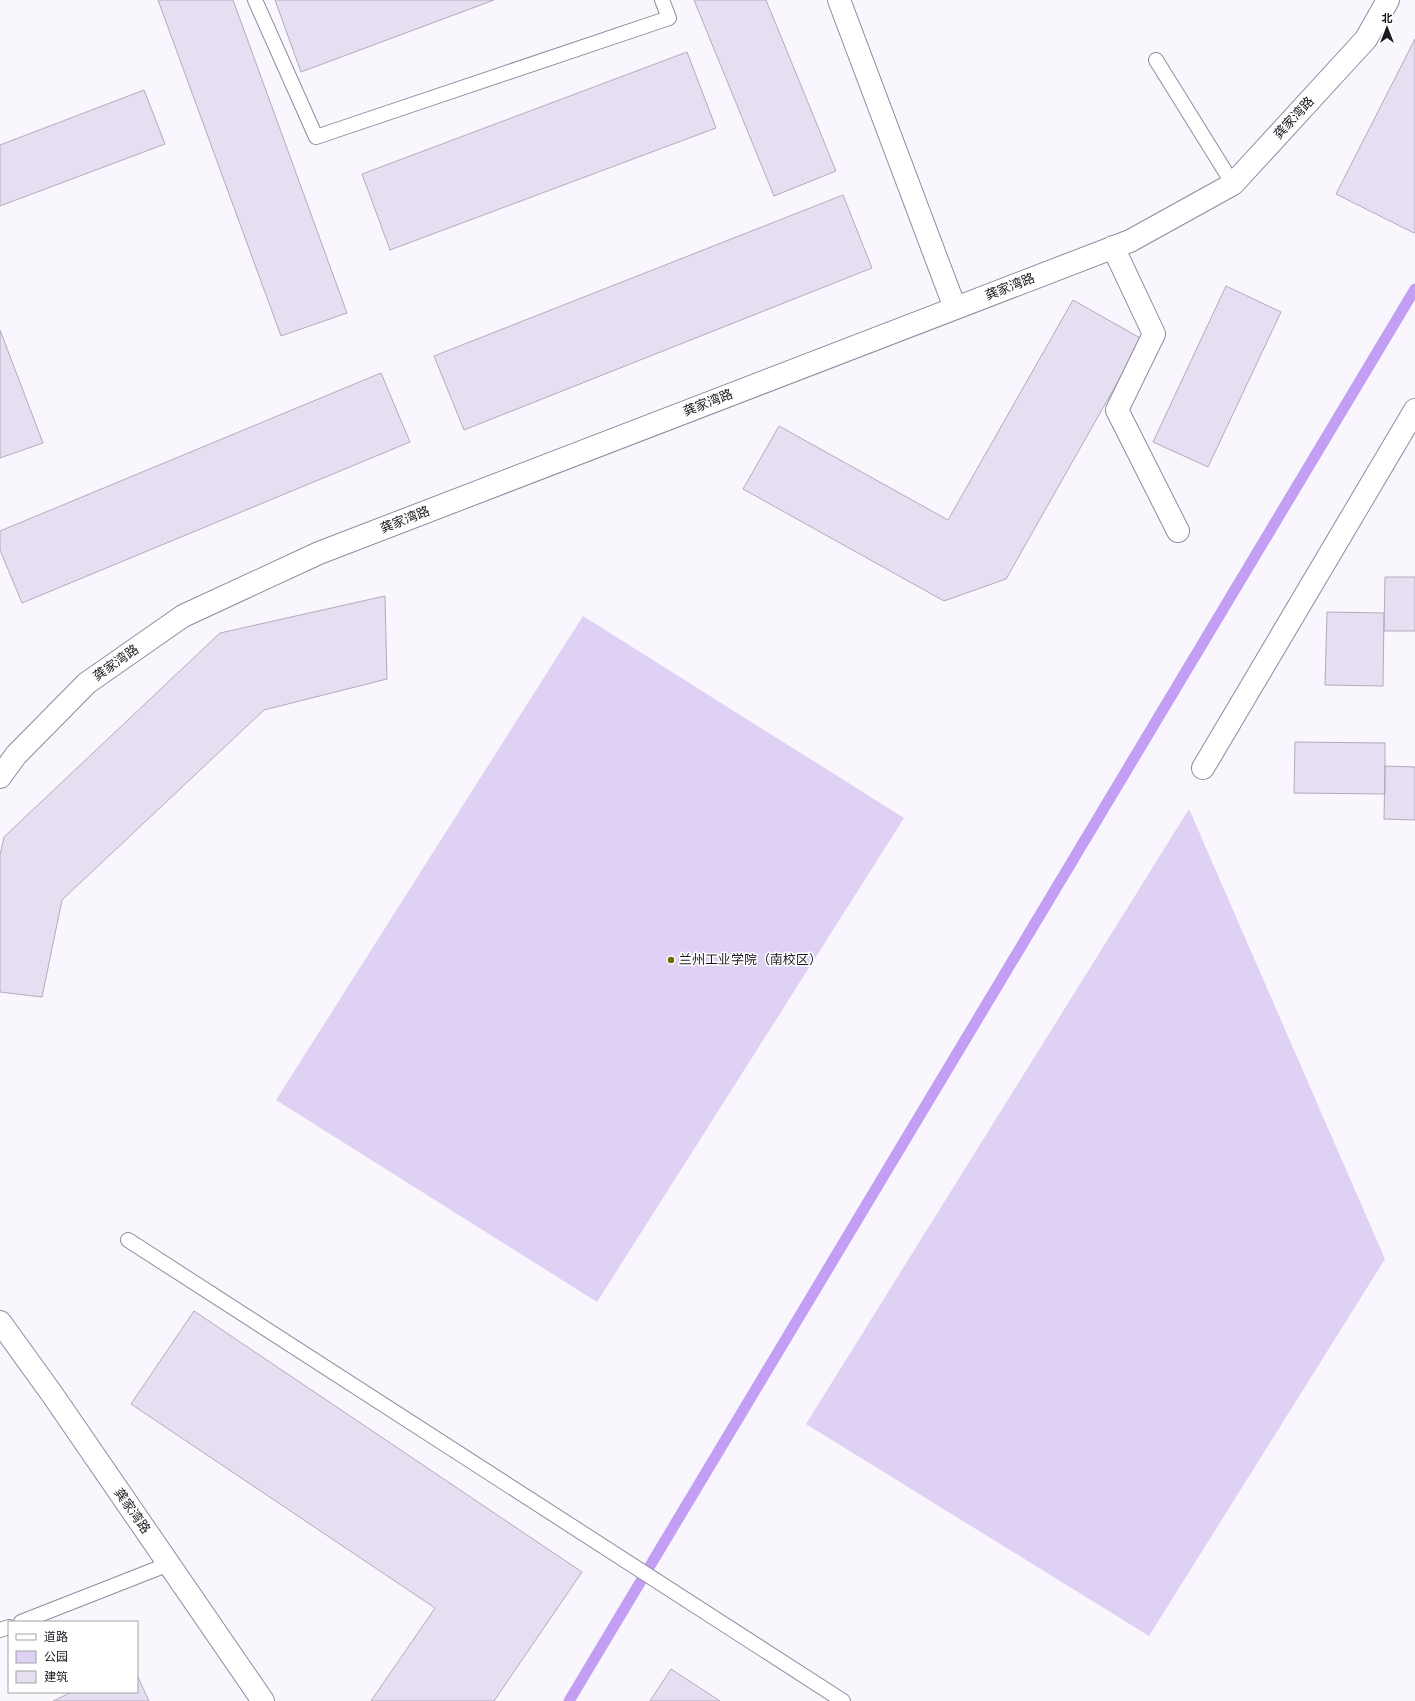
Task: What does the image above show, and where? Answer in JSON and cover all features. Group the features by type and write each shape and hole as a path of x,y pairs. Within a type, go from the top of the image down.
{"street":[{"path":"839,0 956,308"},
{"name":"龚家湾路","path":"0,777 16,755 87,683 183,616 319,553 1130,241 1232,184 1366,39 1388,0"},
{"path":"1113,248 1154,334 1117,410 1178,531"},
{"path":"1203,768 1415,410"},
{"name":"龚家湾路","path":"0,1322 8,1340 169,1564 263,1701"}],"lane":[{"path":"256,0 316,137 669,18 662,0"},
{"path":"1156,60 1232,184"},
{"path":"128,1240 843,1701"},
{"path":"25,1621 169,1564"}],"green space":[{"path":"583,616 904,818 597,1302 276,1100"},
{"path":"1189,809 1385,1259 1149,1636 806,1424"}],"building":[{"path":"158,0 233,0 347,313 281,336"},
{"path":"275,0 494,0 301,72"},
{"path":"694,0 766,0 836,171 774,196"},
{"path":"1415,39 1415,231 1414,233 1336,194"},
{"path":"687,52 716,128 390,250 362,174"},
{"path":"144,90 165,144 0,206 0,145"},
{"path":"843,195 872,268 464,430 434,356"},
{"path":"1226,286 1281,312 1208,467 1153,442"},
{"path":"1073,300 1142,339 1006,579 944,601 743,489 779,426 948,520"},
{"path":"0,330 43,443 0,458"},
{"path":"381,373 410,442 22,603 0,550 0,531"},
{"path":"1385,577 1415,577 1415,631 1384,631"},
{"path":"385,596 387,679 264,710 62,900 42,997 0,992 0,855 4,837 220,633"},
{"path":"1327,612 1384,613 1383,686 1325,685"},
{"path":"1295,742 1385,743 1385,794 1294,793"},
{"path":"1385,766 1415,767 1415,820 1384,819"},
{"path":"194,1311 582,1572 494,1701 371,1701 435,1608 131,1404"},
{"path":"671,1669 720,1701 650,1701"},
{"path":"138,1677 149,1701 53,1701 70,1693 138,1693"}],"waterway":[{"path":"569,1701 1415,289"}],"place":[{"name":"兰州工业学院（南校区）","path":"671,960"}]}
